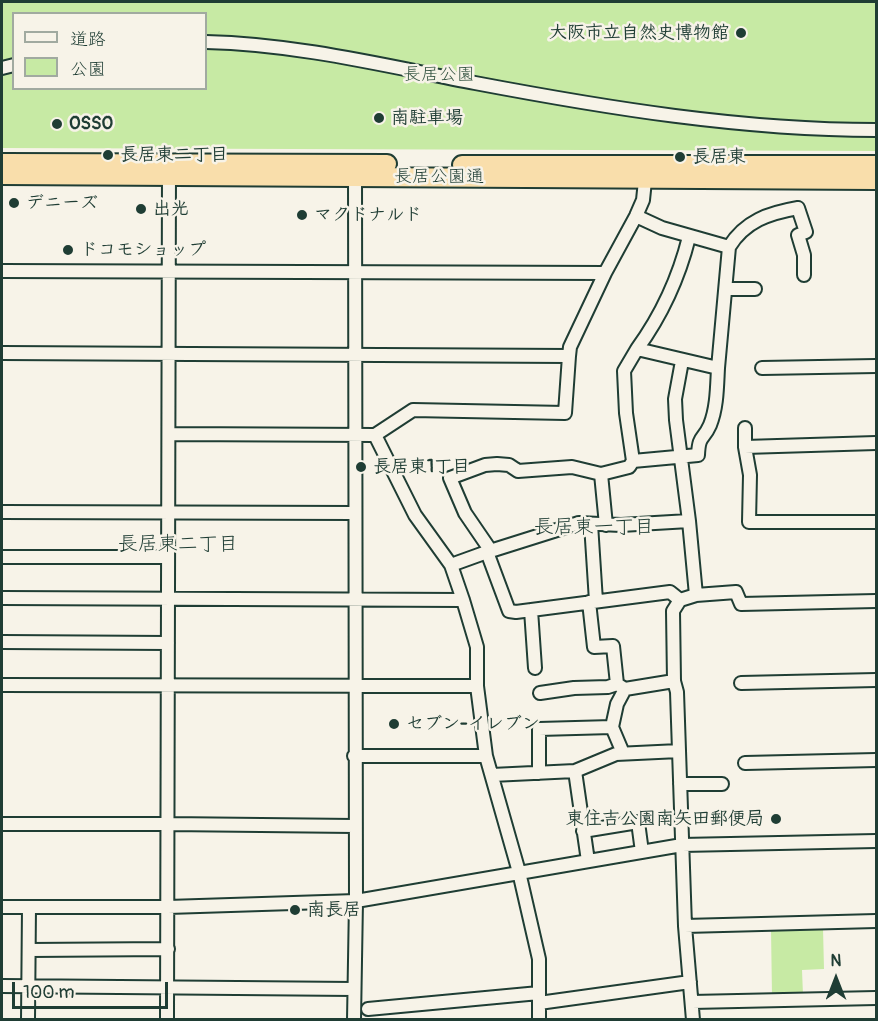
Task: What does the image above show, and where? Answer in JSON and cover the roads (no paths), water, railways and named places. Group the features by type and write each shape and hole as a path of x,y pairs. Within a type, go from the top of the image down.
{"highway":[{"name":"長居公園通","path":"2,163 169,170"},
{"name":"長居公園通","path":"2,175 169,170 646,171 876,165"},
{"name":"長居公園通","path":"646,171 876,180"}],"street":[{"path":"207,42 267,46 362,60 536,94 706,120 762,126 876,130"},
{"path":"167,1020 169,170"},
{"path":"354,1020 356,901 354,826 355,170"},
{"path":"169,434 375,435 413,411 565,412 570,347 605,273 644,200 646,171"},
{"path":"633,460 699,455 699,440 711,423 717,391 729,247 737,233 746,226 776,212 798,208 806,232 798,235 804,255 804,274"},
{"path":"636,216 662,228 729,247"},
{"path":"680,600 670,592 510,611 489,552 465,513 450,478 485,465 496,464 509,465 518,471 572,467 601,474 629,467 633,460 624,395 624,371 650,332 682,261 689,237"},
{"path":"2,271 605,273"},
{"path":"726,289 755,289"},
{"path":"637,350 718,368"},
{"path":"2,353 569,356"},
{"path":"682,361 675,399 675,420 689,521 696,595"},
{"path":"762,368 876,366"},
{"path":"745,428 745,447 750,475 749,522 876,522"},
{"path":"375,435 415,515 451,565 464,600 477,647 477,686 486,756 519,872 539,959 540,1020"},
{"path":"745,447 876,443"},
{"path":"601,474 606,525"},
{"path":"2,512 355,513"},
{"path":"451,565 571,525 689,521"},
{"path":"591,524 594,647 613,646 621,686 612,727 623,753"},
{"path":"2,557 168,556"},
{"path":"693,1020 685,926 673,610 680,600 696,595 736,592 741,604 876,601"},
{"path":"2,598 464,600"},
{"path":"531,610 535,668"},
{"path":"2,642 168,643"},
{"path":"741,683 876,680"},
{"path":"540,693 574,688 674,681"},
{"path":"2,685 477,686"},
{"path":"539,773 539,729 612,727"},
{"path":"492,775 575,771 616,754 679,751"},
{"path":"354,756 486,756"},
{"path":"745,763 876,760"},
{"path":"575,771 588,861"},
{"path":"680,784 722,784"},
{"path":"583,831 638,822 642,852"},
{"path":"2,824 354,826"},
{"path":"2,907 168,908 356,901 682,844 876,841"},
{"path":"28,1020 29,907"},
{"path":"685,926 876,921"},
{"path":"29,950 168,949"},
{"path":"368,1009 539,998 690,982"},
{"path":"2,986 354,989"},
{"path":"692,1002 876,998"}],"place":[{"name":"大阪市立自然史博物館","path":"741,33"},
{"name":"南駐車場","path":"379,118"},
{"name":"OSSO","path":"57,124"},
{"name":"長居東二丁目","path":"108,155"},
{"name":"長居東","path":"680,157"},
{"name":"デニーズ","path":"14,203"},
{"name":"出光","path":"141,209"},
{"name":"マクドナルド","path":"302,215"},
{"name":"ドコモショップ","path":"68,250"},
{"name":"長居東1丁目","path":"361,467"},
{"name":"セブン-イレブン","path":"394,724"},
{"name":"東住吉公園南矢田郵便局","path":"776,819"},
{"name":"南長居","path":"295,910"}],"district":[{"name":"長居東一丁目","path":"594,528"},
{"name":"長居東二丁目","path":"178,545"}],"park label":[{"name":"長居公園","path":"439,75"}]}
